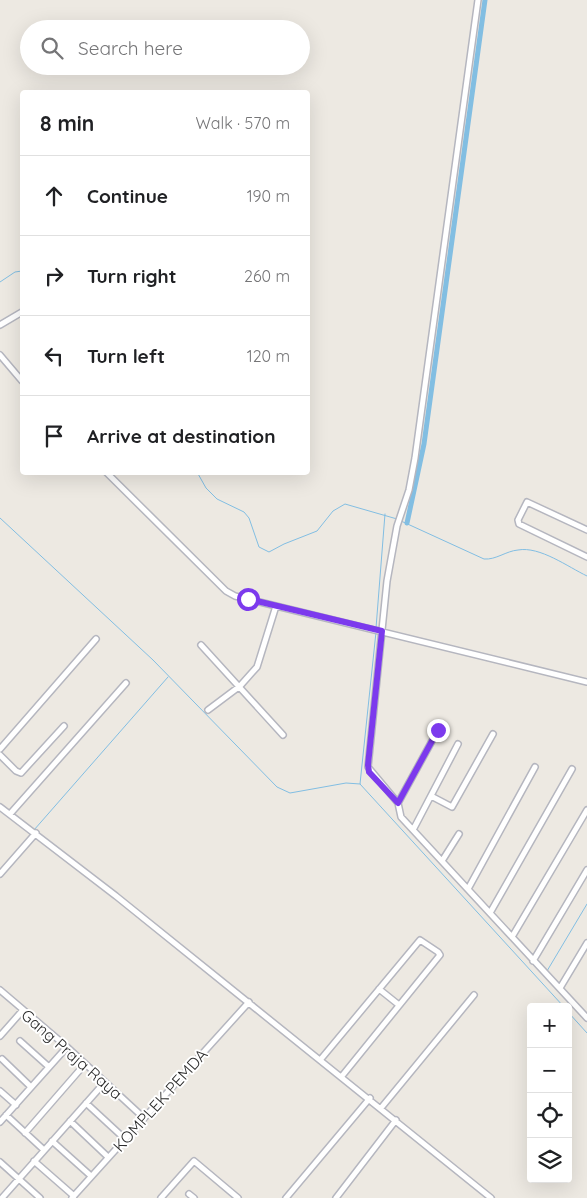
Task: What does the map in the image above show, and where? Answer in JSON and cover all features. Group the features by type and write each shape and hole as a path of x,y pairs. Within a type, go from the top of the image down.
{"street":[{"path":"478,0 416,458 409,490 397,526 386,581 368,765 369,772 398,803 402,817 587,1018"},
{"path":"0,325 20,313"},
{"path":"0,355 20,379"},
{"path":"109,475 226,591 235,596 587,682"},
{"path":"587,530 527,502 518,520 519,524 587,557"},
{"path":"208,710 240,686 257,668 276,606"},
{"path":"0,750 96,639"},
{"path":"201,645 283,735"},
{"path":"10,814 126,683"},
{"path":"0,755 18,773 22,773 64,726"},
{"path":"398,803 438,730"},
{"path":"431,796 452,807 493,734"},
{"path":"414,830 458,744"},
{"path":"468,889 535,767"},
{"path":"490,913 572,769"},
{"path":"0,807 34,831 321,1059 492,1198"},
{"path":"512,937 586,813"},
{"path":"0,874 34,831"},
{"path":"442,861 459,834"},
{"path":"534,961 587,870"},
{"path":"321,1059 420,940 438,952 440,955 342,1076"},
{"path":"560,988 587,943"},
{"path":"379,989 400,1005"},
{"name":"Gang Praja Raya","path":"0,990 67,1047 144,1118"},
{"path":"382,1108 474,995"},
{"name":"KOMPLEK PEMDA","path":"73,1197 249,1002"},
{"path":"0,1036 23,1010"},
{"path":"20,1041 49,1067"},
{"path":"0,1122 67,1047"},
{"path":"2,1060 31,1087"},
{"path":"25,1132 86,1064"},
{"path":"2,1198 105,1082"},
{"path":"0,1091 16,1105"},
{"path":"286,1198 370,1098"},
{"path":"86,1103 125,1139"},
{"path":"6,1115 44,1150"},
{"path":"70,1120 108,1157"},
{"path":"336,1198 396,1120"},
{"path":"52,1141 91,1176"},
{"path":"34,1161 73,1197"},
{"path":"161,1198 194,1161 238,1198"},
{"path":"0,1162 37,1197"}],"waterway":[{"path":"407,523 424,444 485,0"},
{"path":"0,282 15,272 20,271"},
{"path":"199,475 206,488 217,499 244,512 249,518 259,547 269,552 317,531 333,511 345,504 397,519"},
{"path":"376,628 385,514"},
{"path":"0,518 153,660 277,787 290,793 346,783 360,784"},
{"path":"401,521 484,559 514,551 535,551 554,558 587,576"},
{"path":"376,632 360,784 560,1003"},
{"path":"34,830 168,677"},
{"path":"0,870 32,833"},
{"path":"547,971 587,904"},
{"path":"572,1016 587,1033"}],"route":[{"path":"248,599 382,631 368,769 398,803 438,730"}]}
